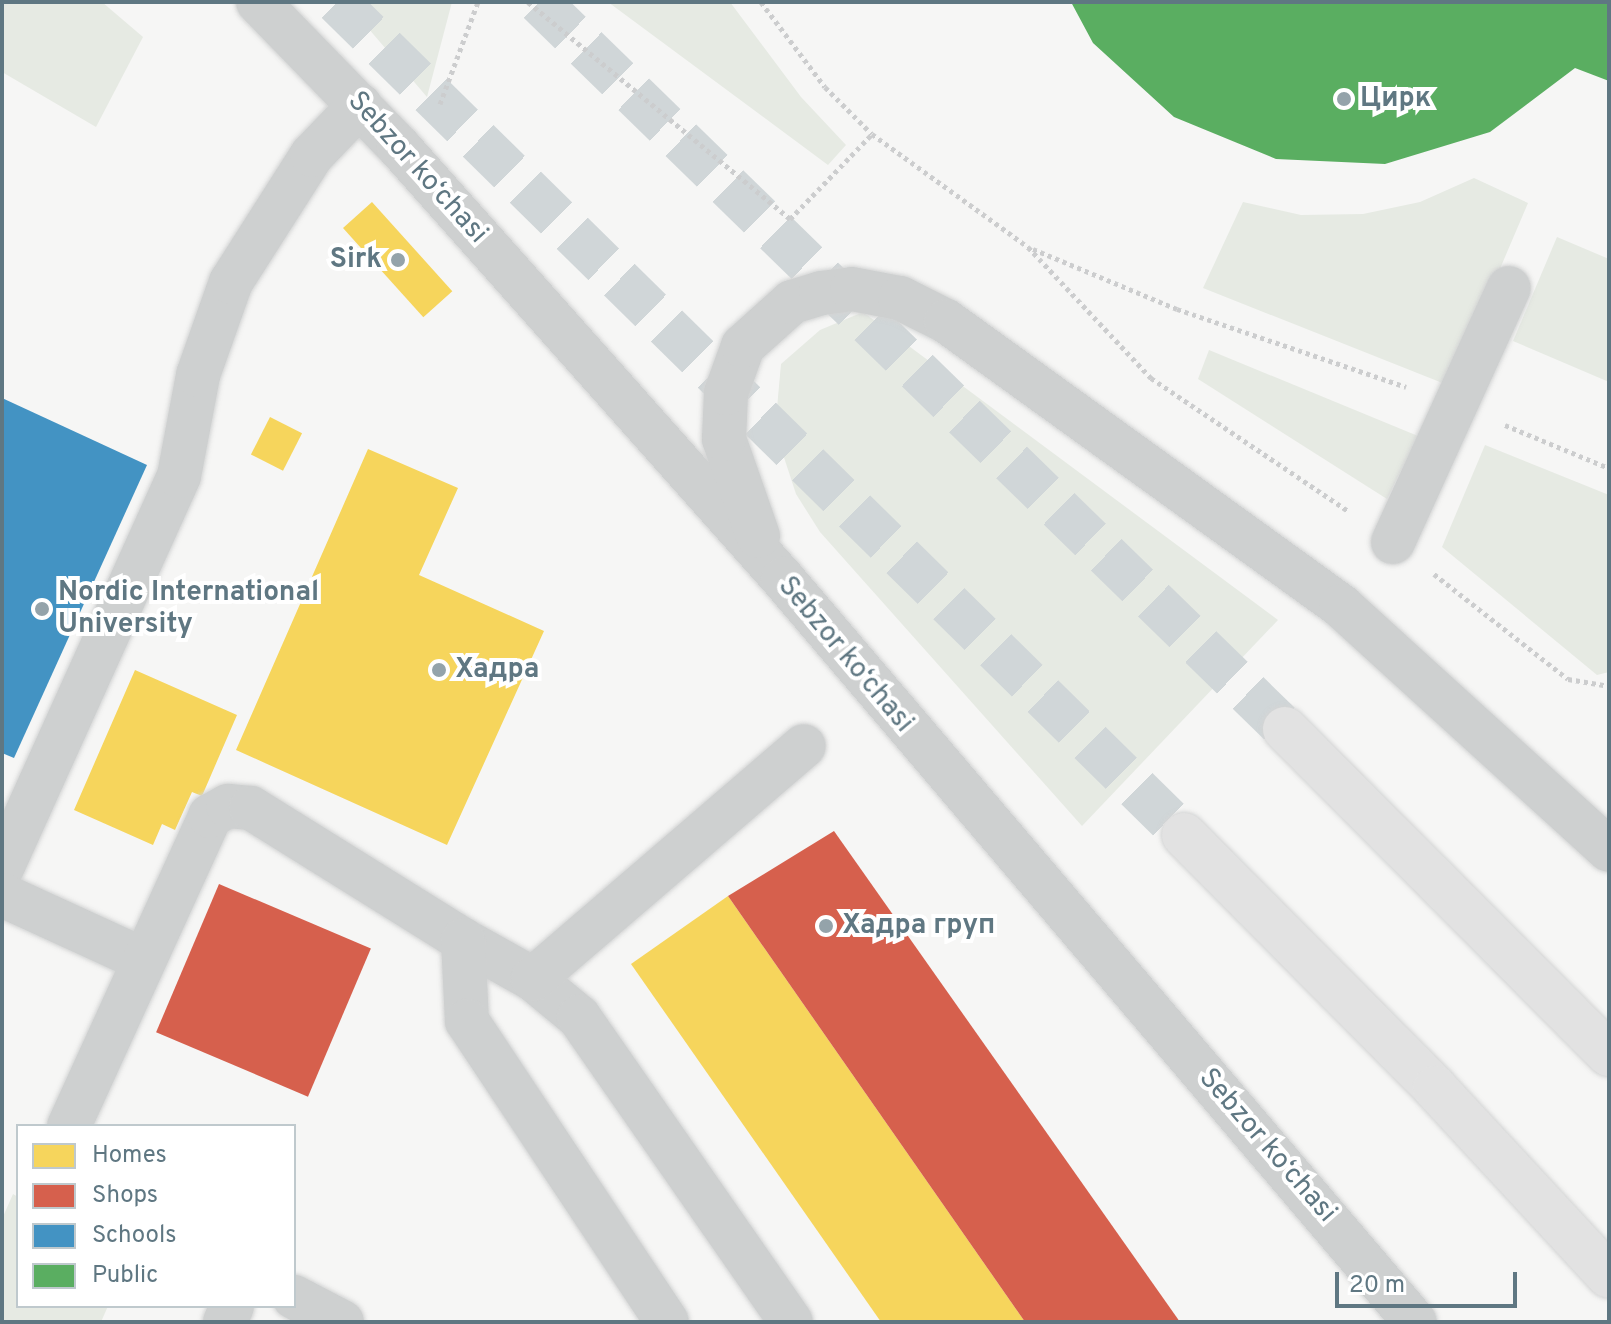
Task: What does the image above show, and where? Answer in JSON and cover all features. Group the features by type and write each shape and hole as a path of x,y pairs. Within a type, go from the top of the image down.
{"main road":[{"path":"1285,729 1609,1054"},
{"path":"1184,835 1435,1088 1609,1276"}],"street":[{"name":"Sebzor ko‘chasi","path":"258,2 360,105 783,579 1415,1322"},
{"path":"2,868 15,805 179,476 198,375 231,282 312,155 360,105"},
{"path":"1393,542 1460,406 1509,288"},
{"path":"783,579 750,521 724,439 723,416 743,346 765,322 792,302 852,289 900,298 946,321 1341,606 1609,850"},
{"path":"533,979 804,746"},
{"path":"70,1124 210,816 228,806 251,808 463,940 533,979 579,1017 791,1322"},
{"path":"2,895 144,960"},
{"path":"463,940 467,1021 667,1322"},
{"path":"296,1298 342,1322"}],"path":[{"path":"440,104 478,2"},
{"path":"528,2 790,219 872,134"},
{"path":"761,2 825,87 872,134 1028,247 1151,378 1393,542 1568,679 1609,686"},
{"path":"1028,247 1177,309 1460,406 1609,468"}],"shaded area":[{"path":"2,2 102,2 143,37 96,127 2,72"},
{"path":"344,2 452,2 427,97 356,14"},
{"path":"608,2 730,2 801,97 846,145 828,165"},
{"path":"1474,178 1528,203 1450,386 1203,288 1243,202 1301,215 1363,214 1420,202"},
{"path":"1557,237 1609,259 1609,382 1513,341"},
{"path":"863,312 1278,620 1082,826 820,532 796,494 775,430 781,364 820,330"},
{"path":"1209,350 1418,436 1387,499 1198,379"},
{"path":"1485,445 1609,495 1609,672 1597,675 1442,547"},
{"path":"13,1194 16,1196 16,1308 107,1308 101,1322 2,1322 2,1219"}],"building: Homes":[{"name":"Sirk","path":"372,202 452,291 423,317 343,228"},
{"path":"270,417 302,433 283,471 251,454"},
{"path":"368,449 458,488 419,575 544,631 447,845 236,750"},
{"path":"135,670 237,715 202,796 192,792 175,830 162,824 153,845 74,810"},
{"path":"728,896 1025,1322 881,1322 631,964"}],"building: Shops":[{"path":"834,831 1180,1322 1025,1322 728,896"},
{"path":"219,884 371,948 308,1097 156,1032"}],"building: Schools":[{"name":"Nordic International University","path":"2,398 147,465 14,758 2,753"}],"building: Public":[{"name":"Цирк","path":"1071,2 1609,2 1609,81 1575,68 1490,132 1385,164 1276,159 1174,117 1093,43"}],"tunnel":[{"path":"337,2 1184,835"},
{"path":"539,2 1285,729"}],"place":[{"name":"Цирк","path":"1344,99"},
{"name":"Sirk","path":"398,260"},
{"name":"Nordic International University","path":"42,609"},
{"name":"Хадра","path":"439,670"},
{"name":"Хадра груп","path":"826,926"}]}
